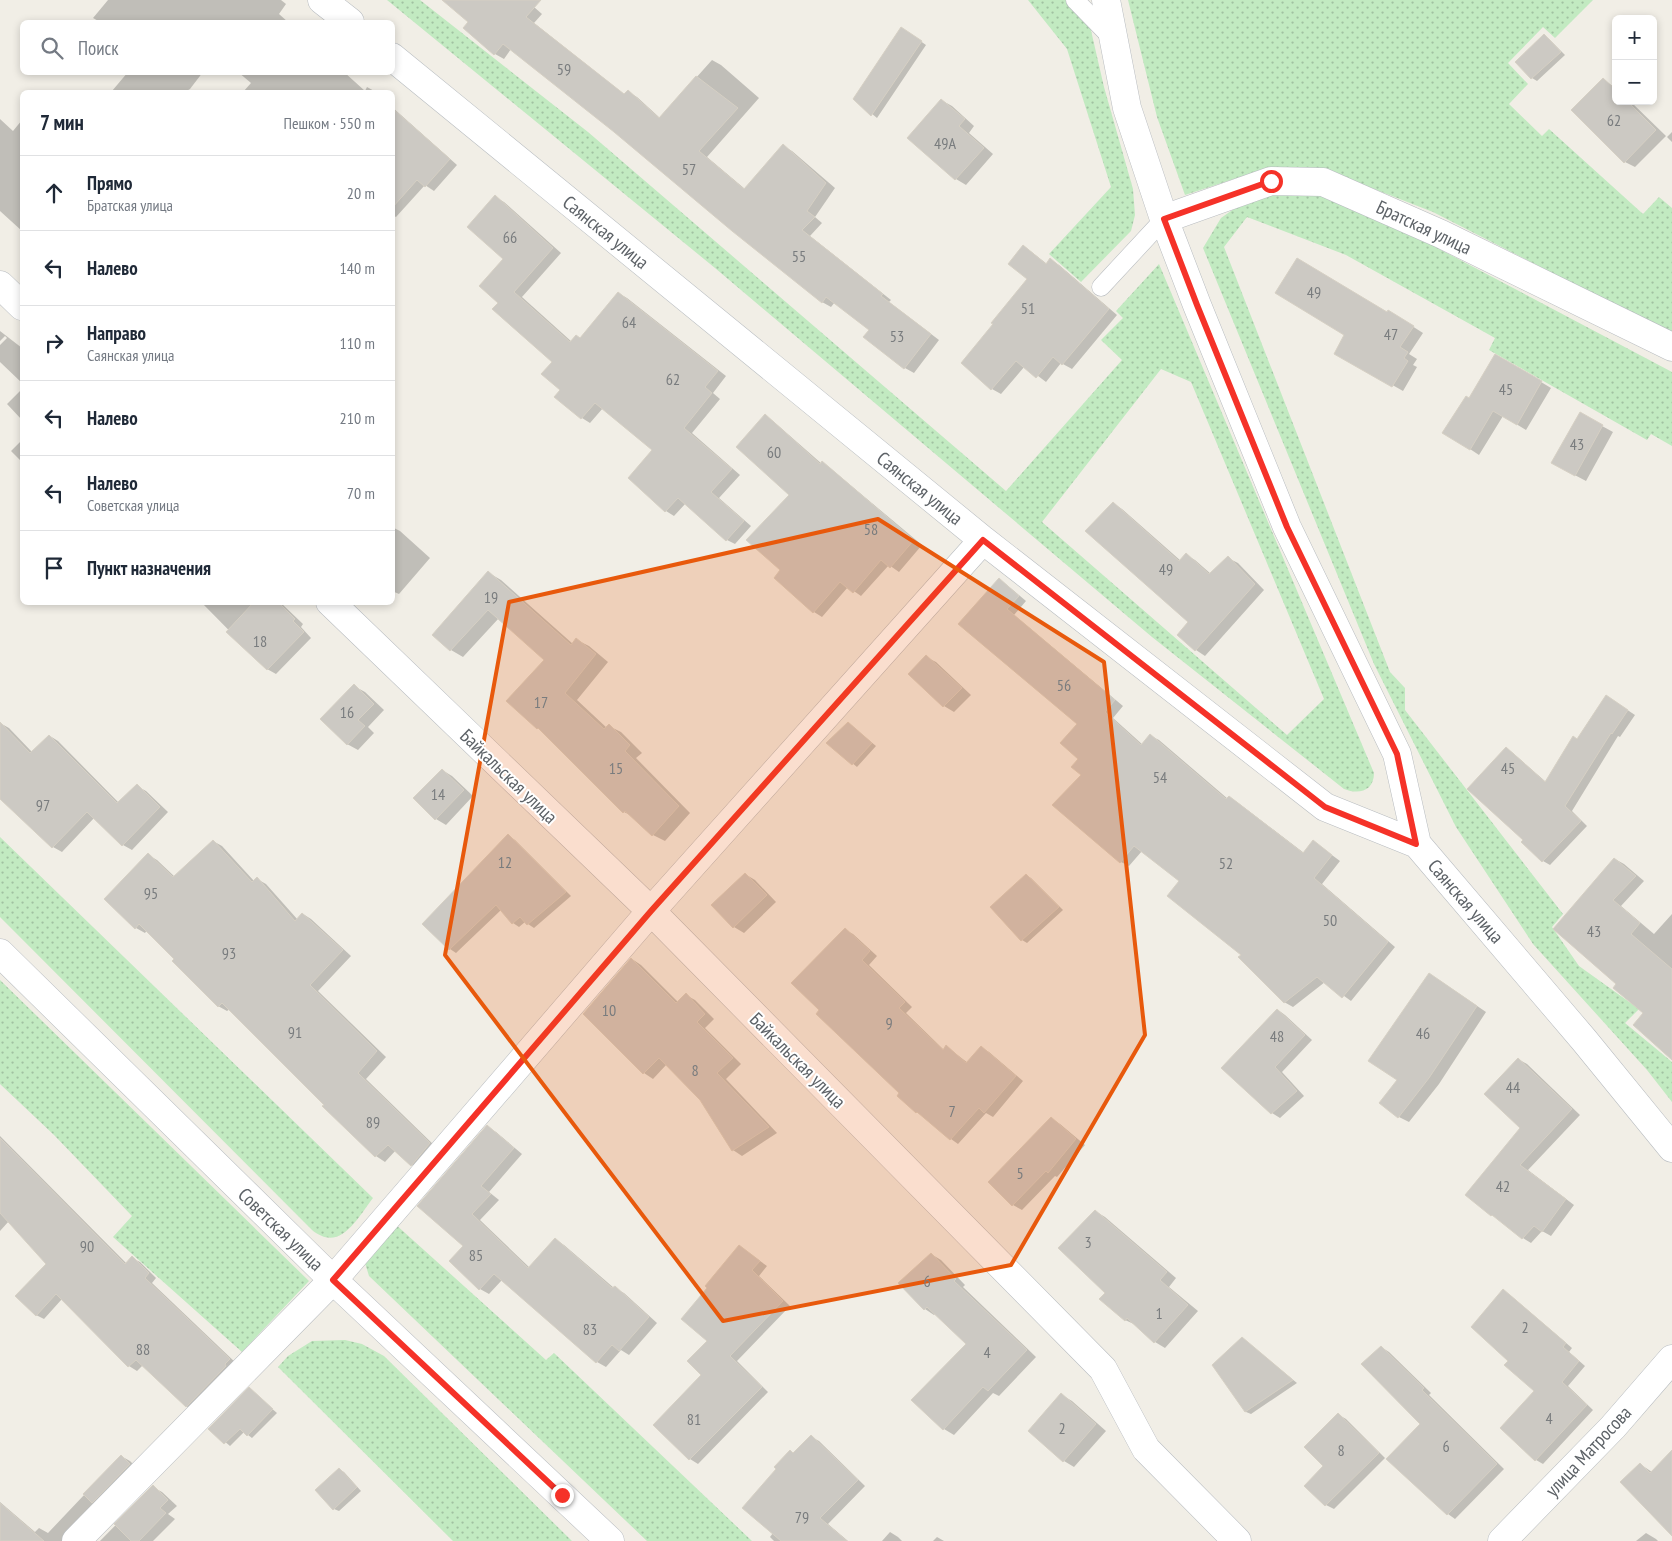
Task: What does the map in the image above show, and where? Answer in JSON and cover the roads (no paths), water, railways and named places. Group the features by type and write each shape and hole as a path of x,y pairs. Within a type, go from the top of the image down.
{"street":[{"path":"322,0 347,20"},
{"path":"1106,0 1127,108 1164,219 1287,527 1397,754 1416,844"},
{"name":"Саянская улица","path":"395,60 983,540 1325,807 1416,844 1584,1040 1672,1148"},
{"name":"Братская улица","path":"1164,219 1271,181 1323,182 1441,234 1672,347"},
{"path":"0,285 20,304"},
{"path":"76,1541 333,1280 651,911 983,540"},
{"name":"Байкальская улица","path":"333,605 651,911 1103,1369 1146,1449 1237,1541"},
{"name":"Советская улица","path":"0,953 333,1280 610,1541"},
{"name":"улица Матросова","path":"1502,1541 1614,1427 1672,1359"}],"lane":[{"path":"1075,0 1114,40"},
{"path":"1101,287 1164,219"}]}
